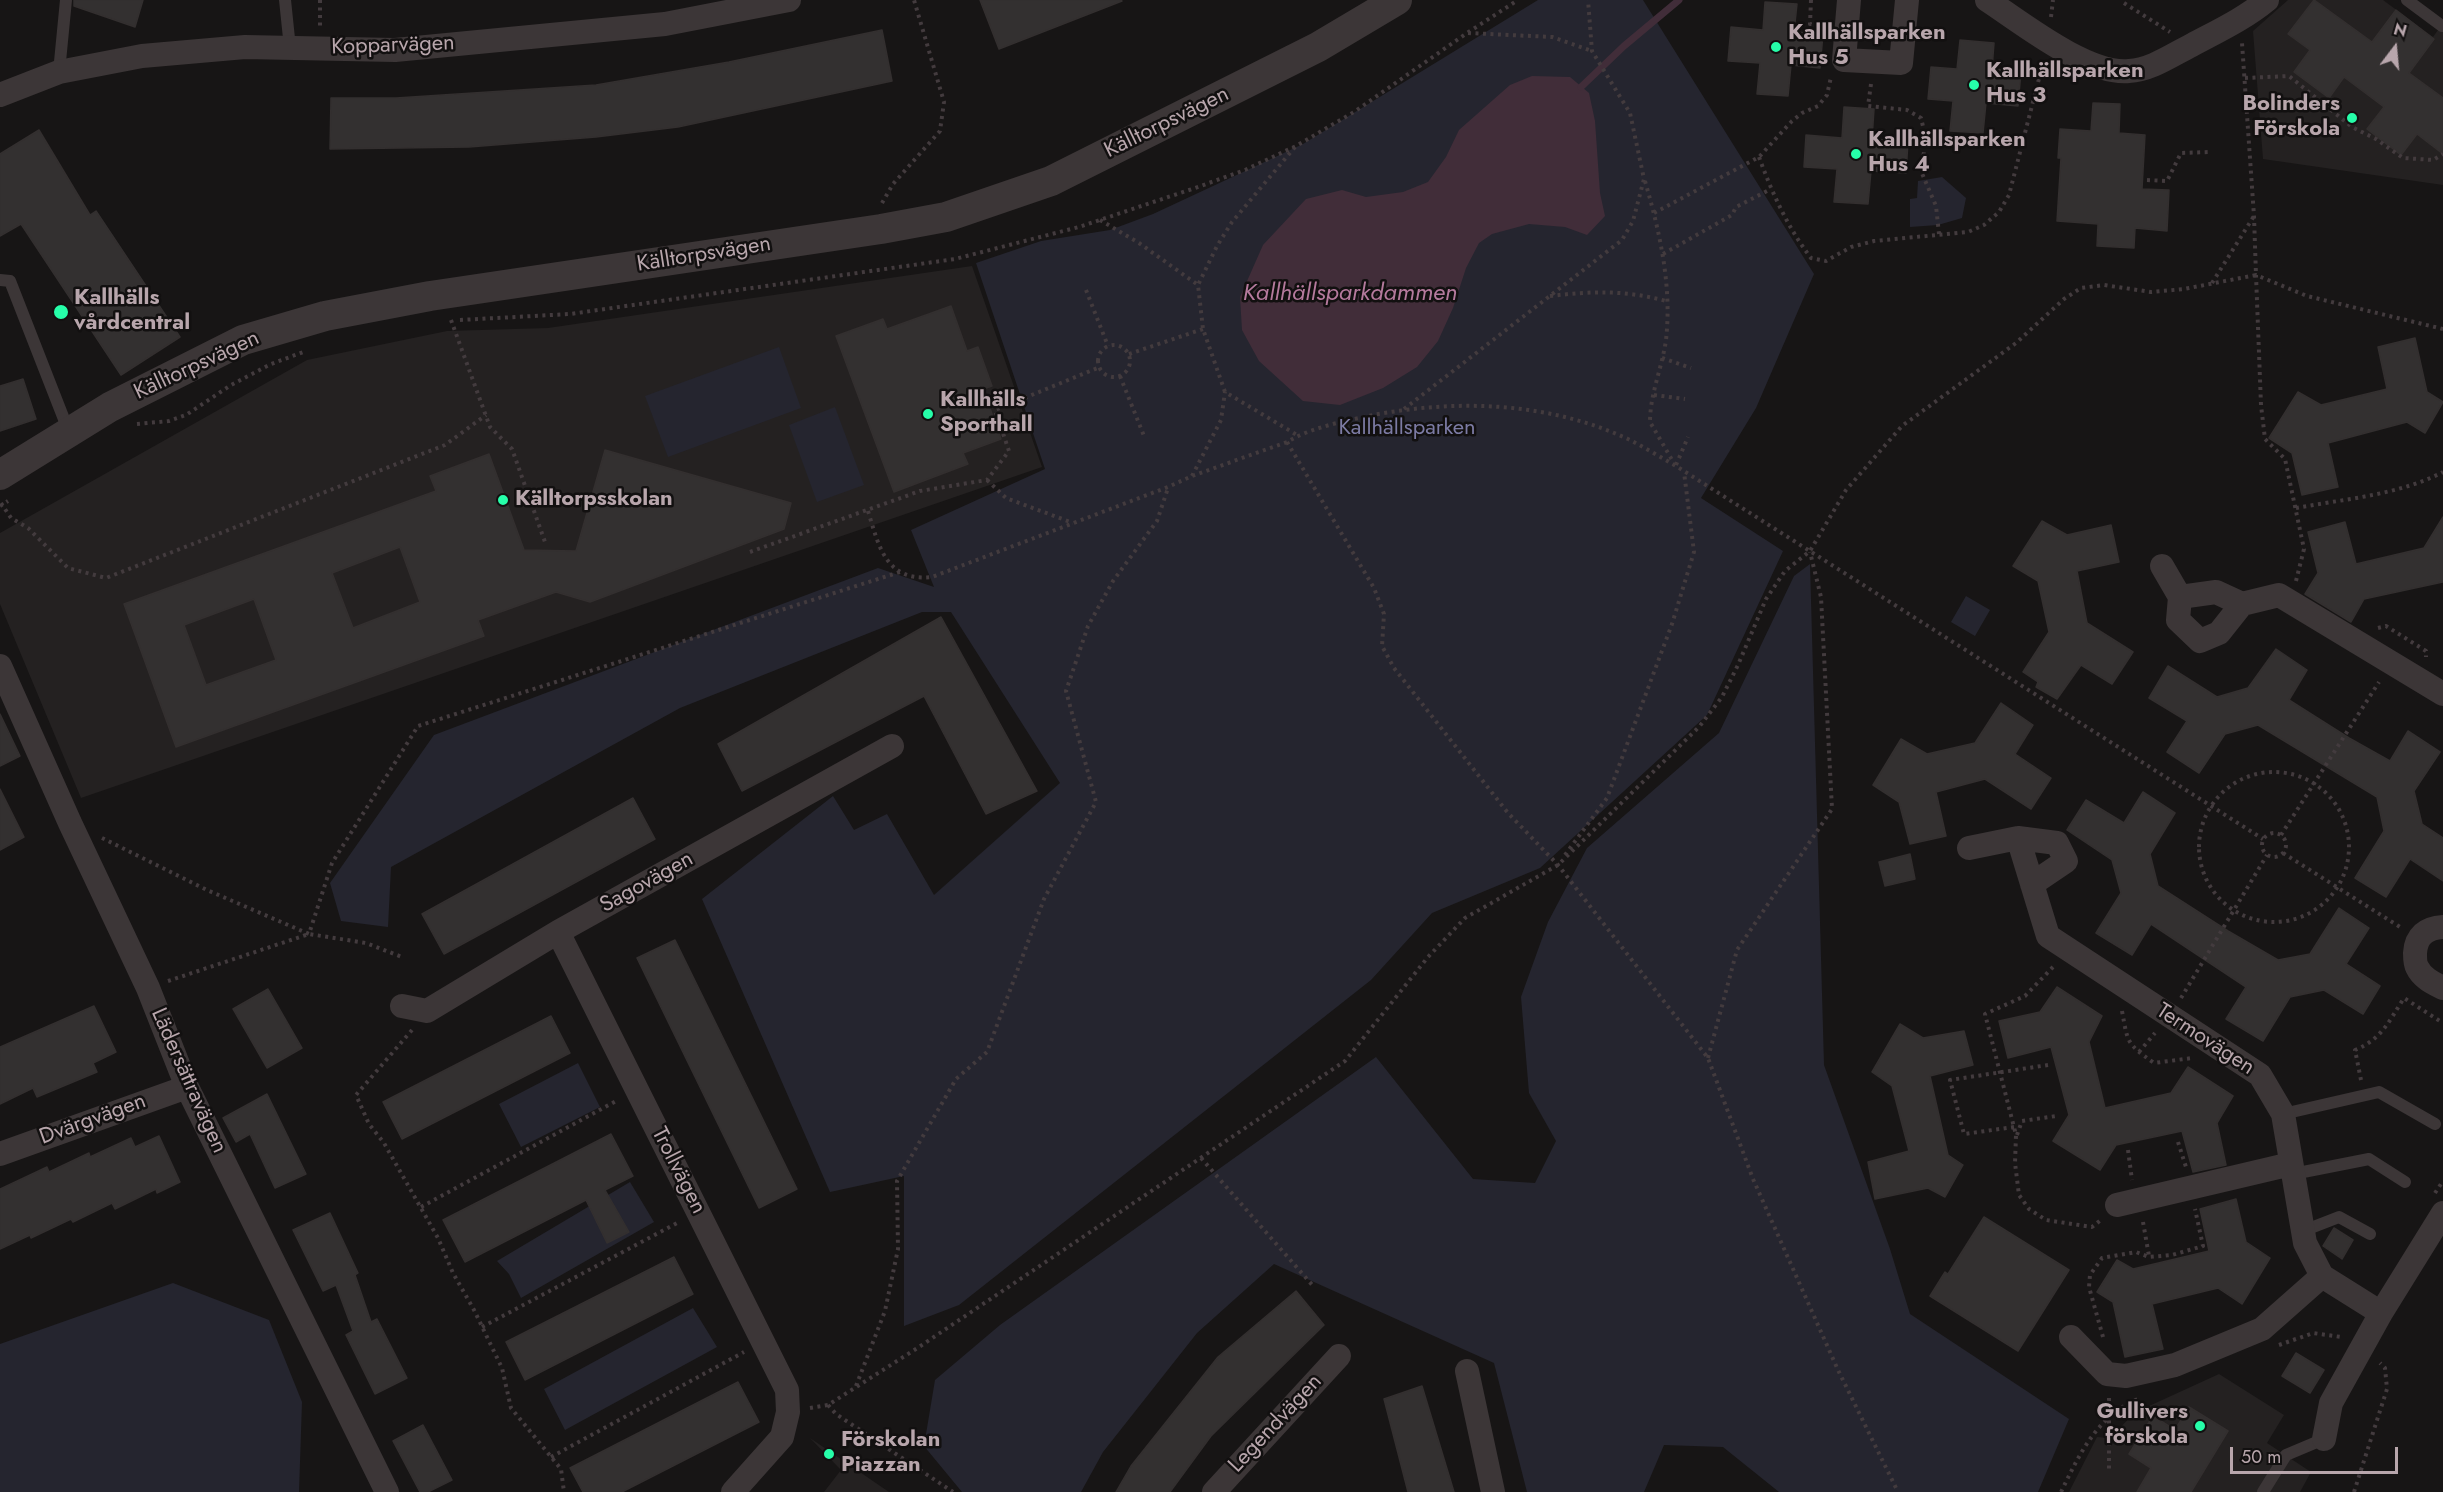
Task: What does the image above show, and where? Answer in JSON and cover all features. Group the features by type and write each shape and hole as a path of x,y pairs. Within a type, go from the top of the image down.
{"street":[{"name":"Kopparvägen","path":"0,95 59,72 142,56 245,47 395,50 665,24 789,0"},
{"name":"Källtorpsvägen","path":"0,475 110,407 243,340 325,316 430,296 881,229 946,217 993,202 1051,181 1191,112 1318,47 1397,0"},
{"path":"1849,0 1844,60 1901,63 1907,0"},
{"path":"1987,0 2091,65 2112,72 2131,71 2155,65 2240,19 2267,0"},
{"path":"2162,566 2180,597 2178,620 2200,640 2219,633 2242,604"},
{"path":"2180,597 2216,592 2242,604 2278,596 2443,694"},
{"name":"Lädersättravägen","path":"0,666 70,823 148,988 187,1087 387,1492"},
{"name":"Sagovägen","path":"427,1011 558,932 892,746"},
{"path":"1969,848 2018,838 2057,843 2066,861 2032,884"},
{"name":"Termovägen","path":"2018,838 2048,936 2260,1076 2283,1114 2304,1243 2322,1276 2380,1312"},
{"path":"2443,927 2424,932 2419,939 2415,954 2416,966 2425,978 2443,988"},
{"name":"Trollvägen","path":"558,932 787,1390 788,1412"},
{"path":"402,1006 427,1011"},
{"name":"Dvärgvägen","path":"0,1154 187,1087"},
{"path":"2120,1207 2192,1186 2292,1169"},
{"path":"2324,1439 2331,1403 2380,1312 2443,1213"},
{"path":"2071,1337 2107,1374 2126,1376 2175,1365 2262,1329 2322,1276"},
{"name":"Legendvägen","path":"1214,1492 1339,1356"},
{"path":"1467,1371 1493,1492"},
{"path":"733,1492 782,1437 788,1412"}],"lane":[{"path":"59,72 66,0"},
{"path":"285,0 290,48"},
{"path":"2407,0 2442,26"},
{"path":"0,280 10,281 69,432"},
{"path":"2283,1114 2379,1092 2435,1124"},
{"path":"2292,1169 2369,1159 2405,1182"},
{"path":"2302,1231 2339,1217 2370,1234"},
{"path":"2264,1492 2286,1455 2324,1439"}],"path":[{"path":"880,209 881,203 893,184 940,131 944,102 914,0"},
{"path":"1588,0 1592,51 1630,113 1663,254 1666,332 1650,422 1676,466"},
{"path":"1811,0 1810,24 1847,26"},
{"path":"1759,157 1771,189 1799,243 1811,258 1819,261 1826,261 1851,247 1874,241 1968,232 1984,225 1999,212 2009,195 2049,40 2053,0"},
{"path":"2124,3 2191,45"},
{"path":"2240,19 2254,216 2261,405 2265,440 2285,459 2304,549 2302,565 2289,602"},
{"path":"1467,33 1552,36 1592,51"},
{"path":"1654,213 1759,157 1802,113 1818,106 1827,95 1832,74 1844,60"},
{"path":"1873,62 1868,106 1907,110 1921,118 1926,139 1921,171 1936,206 1939,234"},
{"path":"2245,78 2289,76 2352,127 2376,139 2403,158 2433,160 2443,154"},
{"path":"1192,476 1221,420 1225,392 1203,328 1198,285 1217,246 1232,222 1296,146"},
{"path":"2147,180 2167,181 2181,153 2210,152"},
{"path":"1402,410 1622,240 1633,221 1644,179"},
{"path":"1663,254 1732,215 1736,207 1771,189"},
{"path":"2212,283 2254,216"},
{"path":"1100,220 1149,249 1198,285"},
{"path":"788,1412 828,1405 919,1347 1345,1061 1428,957 1465,918 1558,866 1699,727 1722,697 1766,599 1785,570 1810,551 1845,490 1902,426 2016,343 2064,299 2081,288 2104,285 2151,292 2184,289 2256,275 2307,296 2443,328"},
{"path":"1086,290 1108,346"},
{"path":"1550,296 1591,291 1626,292 1666,301"},
{"path":"451,320 490,427 512,449 545,542"},
{"path":"1129,354 1203,328"},
{"path":"1108,346 1122,346 1129,354 1128,369 1120,376 1109,376 1100,368 1099,355 1108,346"},
{"path":"1662,358 1691,368"},
{"path":"750,552 920,491 987,480 1009,451 994,410 1100,368"},
{"path":"1120,376 1144,436"},
{"path":"1225,392 1297,435"},
{"path":"1654,395 1685,399"},
{"path":"868,510 879,547 888,564 906,576 918,578 932,576 1287,442 1297,435 1352,420 1402,410 1440,406 1488,405 1542,412 1588,424 1628,439 1676,466 2210,807 2264,839"},
{"path":"2,505 11,518 28,528 68,568 106,578 445,445 486,415"},
{"path":"1676,466 1688,437"},
{"path":"1287,442 1374,588 1384,614 1381,629 1382,646 1394,668 1508,813 1558,866 1708,1058 1757,1190 1838,1370 1898,1492"},
{"path":"1558,866 1607,798 1672,624 1694,552 1684,471"},
{"path":"2295,508 2387,491 2430,479 2443,472"},
{"path":"987,480 1006,498 1074,523"},
{"path":"856,1387 885,1311 894,1270 898,1249 897,1181 956,1079 987,1052 1044,899 1096,802 1066,691 1088,626 1113,581 1157,521 1168,487"},
{"path":"1708,1058 1737,950 1832,809 1821,597 1810,551"},
{"path":"309,934 332,863 418,726 901,572"},
{"path":"2281,835 2390,663"},
{"path":"2277,772 2297,775 2315,784 2332,799 2344,819 2349,842 2347,865 2338,887 2323,904 2302,916 2280,922 2256,920 2235,911 2217,896 2204,876 2201,864 2200,829 2210,807 2222,792 2238,780 2257,773 2277,772"},
{"path":"70,823 207,890 309,934 366,943 402,957"},
{"path":"2269,834 2281,835 2286,841 2283,853 2274,857 2267,855 2262,846 2269,834"},
{"path":"2283,853 2419,939"},
{"path":"2169,1016 2267,855"},
{"path":"148,988 309,934"},
{"path":"2064,970 2055,965 2025,996 1985,1014 2016,1135 2015,1163 2019,1195 2029,1209 2046,1220 2070,1226 2092,1227 2120,1207 2130,1172 2128,1150"},
{"path":"2365,1095 2355,1050 2371,1044 2382,1033 2404,998 2443,1023"},
{"path":"2121,1005 2126,1038 2154,1063 2201,1056"},
{"path":"427,1011 356,1095 369,1124 384,1143 421,1208 482,1327 502,1368 511,1408 561,1469 564,1492"},
{"path":"2014,1127 1964,1134 1950,1080 2048,1065"},
{"path":"421,1208 637,1090"},
{"path":"2016,1135 2022,1121 2056,1116"},
{"path":"1201,1158 1314,1287"},
{"path":"2109,1469 2110,1414 2107,1374 2110,1359 2089,1287 2090,1275 2102,1258 2136,1252 2149,1257 2172,1255 2203,1246 2192,1186"},
{"path":"2120,1207 2149,1257"},
{"path":"482,1327 698,1212"},
{"path":"2276,1346 2313,1333 2342,1337"},
{"path":"551,1457 763,1341"},
{"path":"2061,1492 2081,1450 2110,1414 2150,1395"},
{"path":"828,1405 836,1414 953,1492"}],"shaded area":[{"name":"Bolinders Förskola","path":"2288,0 2383,0 2433,37 2443,23 2443,185 2263,159 2253,31"},
{"name":"Källtorpsskolan","path":"972,266 1042,467 81,798 0,604 0,533 307,360 447,331 548,328"},
{"name":"Gullivers förskola","path":"2219,1374 2284,1415 2267,1443 2311,1472 2300,1492 2069,1492 2097,1437 2109,1438 2136,1412"},
{"name":"Förskolan Piazzan","path":"810,1438 889,1492 824,1492 841,1470"}],"green space":[{"name":"Kallhällsparken","path":"1538,0 1643,0 1814,274 1756,408 1701,498 1783,551 1707,715 1540,868 1432,913 1371,980 959,1305 904,1326 904,1176 830,1192 702,899 833,796 854,830 887,814 934,895 1060,783 951,612 922,612 680,708 391,867 388,927 341,921 330,883 434,735 878,568 934,587 911,530 1045,469 976,263 1041,241 1110,230 1153,214 1303,144"},
{"path":"1942,177 1966,198 1962,218 1938,225 1910,227 1910,199 1917,198 1918,181"},
{"path":"779,347 801,408 668,457 645,396"},
{"path":"835,407 864,485 817,502 789,425"},
{"path":"1810,564 1824,1065 1890,1249 1910,1314 2069,1419 2038,1492 1779,1492 1723,1447 1664,1445 1644,1492 1527,1492 1494,1363 1274,1264 1197,1333 1103,1452 1081,1492 962,1492 924,1446 935,1380 1000,1325 1376,1057 1473,1179 1535,1183 1556,1141 1529,1093 1521,997 1548,922 1587,848 1719,733 1794,576"},
{"path":"1966,596 1990,610 1975,636 1951,622"},
{"path":"578,1063 600,1107 521,1147 499,1104"},
{"path":"630,1182 654,1222 521,1298 509,1274 497,1261"},
{"path":"173,1283 269,1320 302,1402 299,1492 0,1492 0,1344"},
{"path":"693,1308 717,1347 565,1430 544,1389"}],"water":[{"name":"Kallhällsparkdammen","path":"1532,76 1570,77 1589,93 1595,121 1600,193 1605,216 1587,235 1565,227 1529,224 1492,234 1479,243 1466,268 1453,308 1438,341 1417,367 1383,388 1340,405 1303,401 1259,361 1242,330 1240,297 1263,245 1306,199 1342,190 1366,197 1403,192 1428,182 1446,157 1459,130 1510,85"}],"building":[{"path":"74,0 143,0 135,27 74,6"},
{"path":"980,0 1121,0 1122,1 999,49"},
{"path":"2314,0 2372,42 2396,10 2434,39 2409,73 2443,98 2443,154 2417,134 2401,155 2367,129 2384,107 2344,77 2329,98 2294,72 2310,50 2288,34"},
{"name":"Kallhällsparken Hus 5","path":"1765,2 1797,4 1794,32 1823,34 1820,68 1791,65 1788,96 1757,94 1760,63 1728,61 1731,27 1763,30"},
{"path":"882,30 892,81 678,127 596,137 469,147 330,149 331,98 396,98 596,85 729,62"},
{"name":"Kallhällsparken Hus 3","path":"1960,40 1994,43 1992,69 2021,71 2018,106 1986,103 1983,133 1950,131 1953,101 1928,99 1931,67 1957,69"},
{"path":"2093,103 2120,104 2119,133 2145,135 2142,189 2169,190 2167,231 2135,228 2134,248 2097,246 2098,224 2057,221 2061,158 2058,158 2060,129 2091,131"},
{"name":"Kallhällsparken Hus 4","path":"1844,107 1874,109 1872,139 1908,142 1906,173 1871,171 1868,204 1834,202 1837,169 1804,167 1806,135 1842,138"},
{"path":"39,130 90,215 96,211 180,337 121,375 21,224 0,236 0,154"},
{"name":"Kallhälls Sporthall","path":"951,306 967,351 978,347 992,386 983,389 1001,439 963,453 968,464 894,492 836,336 883,319 887,329"},
{"path":"2415,338 2427,392 2443,402 2425,433 2407,422 2328,443 2338,487 2302,495 2292,453 2269,438 2298,392 2321,405 2387,389 2378,347"},
{"path":"23,379 36,419 0,431 0,386"},
{"path":"605,450 791,503 784,529 590,602 556,592 478,620 484,636 176,747 124,604 436,491 430,476 489,454 524,550 576,551","holes":["400,547 420,602 353,628 332,573","254,599 276,660 206,685 184,625"]},
{"path":"2443,517 2443,582 2364,599 2351,622 2305,594 2318,573 2308,532 2345,522 2356,564 2424,548"},
{"path":"2042,521 2067,535 2111,525 2119,562 2077,571 2087,623 2133,652 2112,684 2081,665 2057,699 2036,687 2038,682 2023,672 2049,632 2038,581 2013,566"},
{"path":"941,617 1037,791 986,814 924,696 742,791 718,744"},
{"path":"2276,649 2307,670 2289,700 2349,738 2390,761 2408,731 2440,752 2414,791 2422,824 2443,838 2443,881 2410,859 2386,897 2355,878 2384,831 2377,797 2258,725 2225,734 2199,773 2167,752 2187,721 2149,698 2168,666 2217,697 2248,688"},
{"path":"2001,703 2033,725 2015,754 2051,778 2031,809 1985,779 1936,792 1946,836 1910,844 1899,802 1873,785 1901,739 1927,754 1975,743"},
{"path":"0,714 20,756 0,766"},
{"path":"0,789 24,837 0,850"},
{"path":"2143,792 2175,813 2150,854 2158,886 2228,931 2278,960 2310,954 2339,908 2369,928 2346,964 2380,986 2363,1014 2324,990 2290,997 2263,1041 2226,1019 2246,987 2151,924 2132,955 2096,933 2121,893 2112,860 2067,830 2086,800 2124,823"},
{"path":"633,798 655,839 444,954 422,914"},
{"path":"1910,854 1915,879 1885,886 1879,862"},
{"path":"675,940 797,1189 759,1208 637,958"},
{"path":"2057,987 2102,1016 2089,1042 2105,1108 2171,1093 2188,1067 2233,1096 2217,1123 2226,1165 2193,1172 2182,1131 2116,1145 2100,1170 2053,1141 2069,1115 2051,1047 2008,1058 1999,1021 2040,1012"},
{"path":"268,989 302,1048 267,1068 233,1009"},
{"path":"94,1006 116,1052 93,1063 97,1072 37,1097 33,1088 0,1104 0,1047"},
{"path":"551,1016 570,1053 402,1139 383,1102"},
{"path":"1900,1024 1923,1038 1964,1031 1973,1065 1930,1076 1948,1155 1963,1165 1945,1197 1928,1188 1875,1199 1868,1162 1909,1151 1892,1086 1872,1072"},
{"path":"267,1094 306,1174 275,1188 250,1134 236,1142 223,1118"},
{"path":"611,1134 633,1176 605,1190 629,1232 607,1243 586,1200 465,1262 443,1220"},
{"path":"159,1136 180,1182 157,1193 156,1189 115,1209 112,1203 73,1222 71,1219 31,1238 30,1235 0,1249 0,1189 47,1167 49,1172 89,1153 90,1157 131,1138 135,1147"},
{"path":"2236,1199 2246,1242 2270,1258 2242,1304 2218,1288 2152,1304 2163,1349 2125,1357 2113,1302 2097,1292 2117,1260 2133,1269 2209,1251 2200,1209"},
{"path":"330,1213 358,1273 355,1275 371,1322 377,1319 407,1378 375,1394 346,1335 353,1331 336,1285 323,1291 293,1230"},
{"path":"1984,1217 2069,1270 2018,1351 1930,1296 1945,1272 1948,1274"},
{"path":"2334,1228 2353,1240 2342,1259 2323,1246"},
{"path":"674,1257 693,1294 525,1380 506,1342"},
{"path":"1296,1291 1324,1325 1211,1436 1170,1492 1116,1492 1131,1466 1218,1357"},
{"path":"2296,1353 2324,1370 2310,1393 2282,1376"},
{"path":"738,1382 759,1422 622,1492 583,1492 570,1468"},
{"path":"1422,1386 1454,1492 1408,1492 1384,1399"},
{"path":"2189,1407 2228,1431 2191,1492 2137,1492 2151,1468 2129,1454 2153,1416 2175,1430"},
{"path":"423,1425 452,1480 428,1492 420,1492 393,1441"}],"waterway":[{"path":"1581,87 1624,46 1679,0"}],"place":[{"name":"Kallhällsparken Hus 5","path":"1776,47"},
{"name":"Kallhällsparken Hus 3","path":"1974,85"},
{"name":"Bolinders Förskola","path":"2352,118"},
{"name":"Kallhällsparken Hus 4","path":"1856,154"},
{"name":"Kallhälls vårdcentral","path":"61,312"},
{"name":"Kallhälls Sporthall","path":"928,414"},
{"name":"Källtorpsskolan","path":"503,500"},
{"name":"Gullivers förskola","path":"2200,1426"},
{"name":"Förskolan Piazzan","path":"829,1454"}]}
